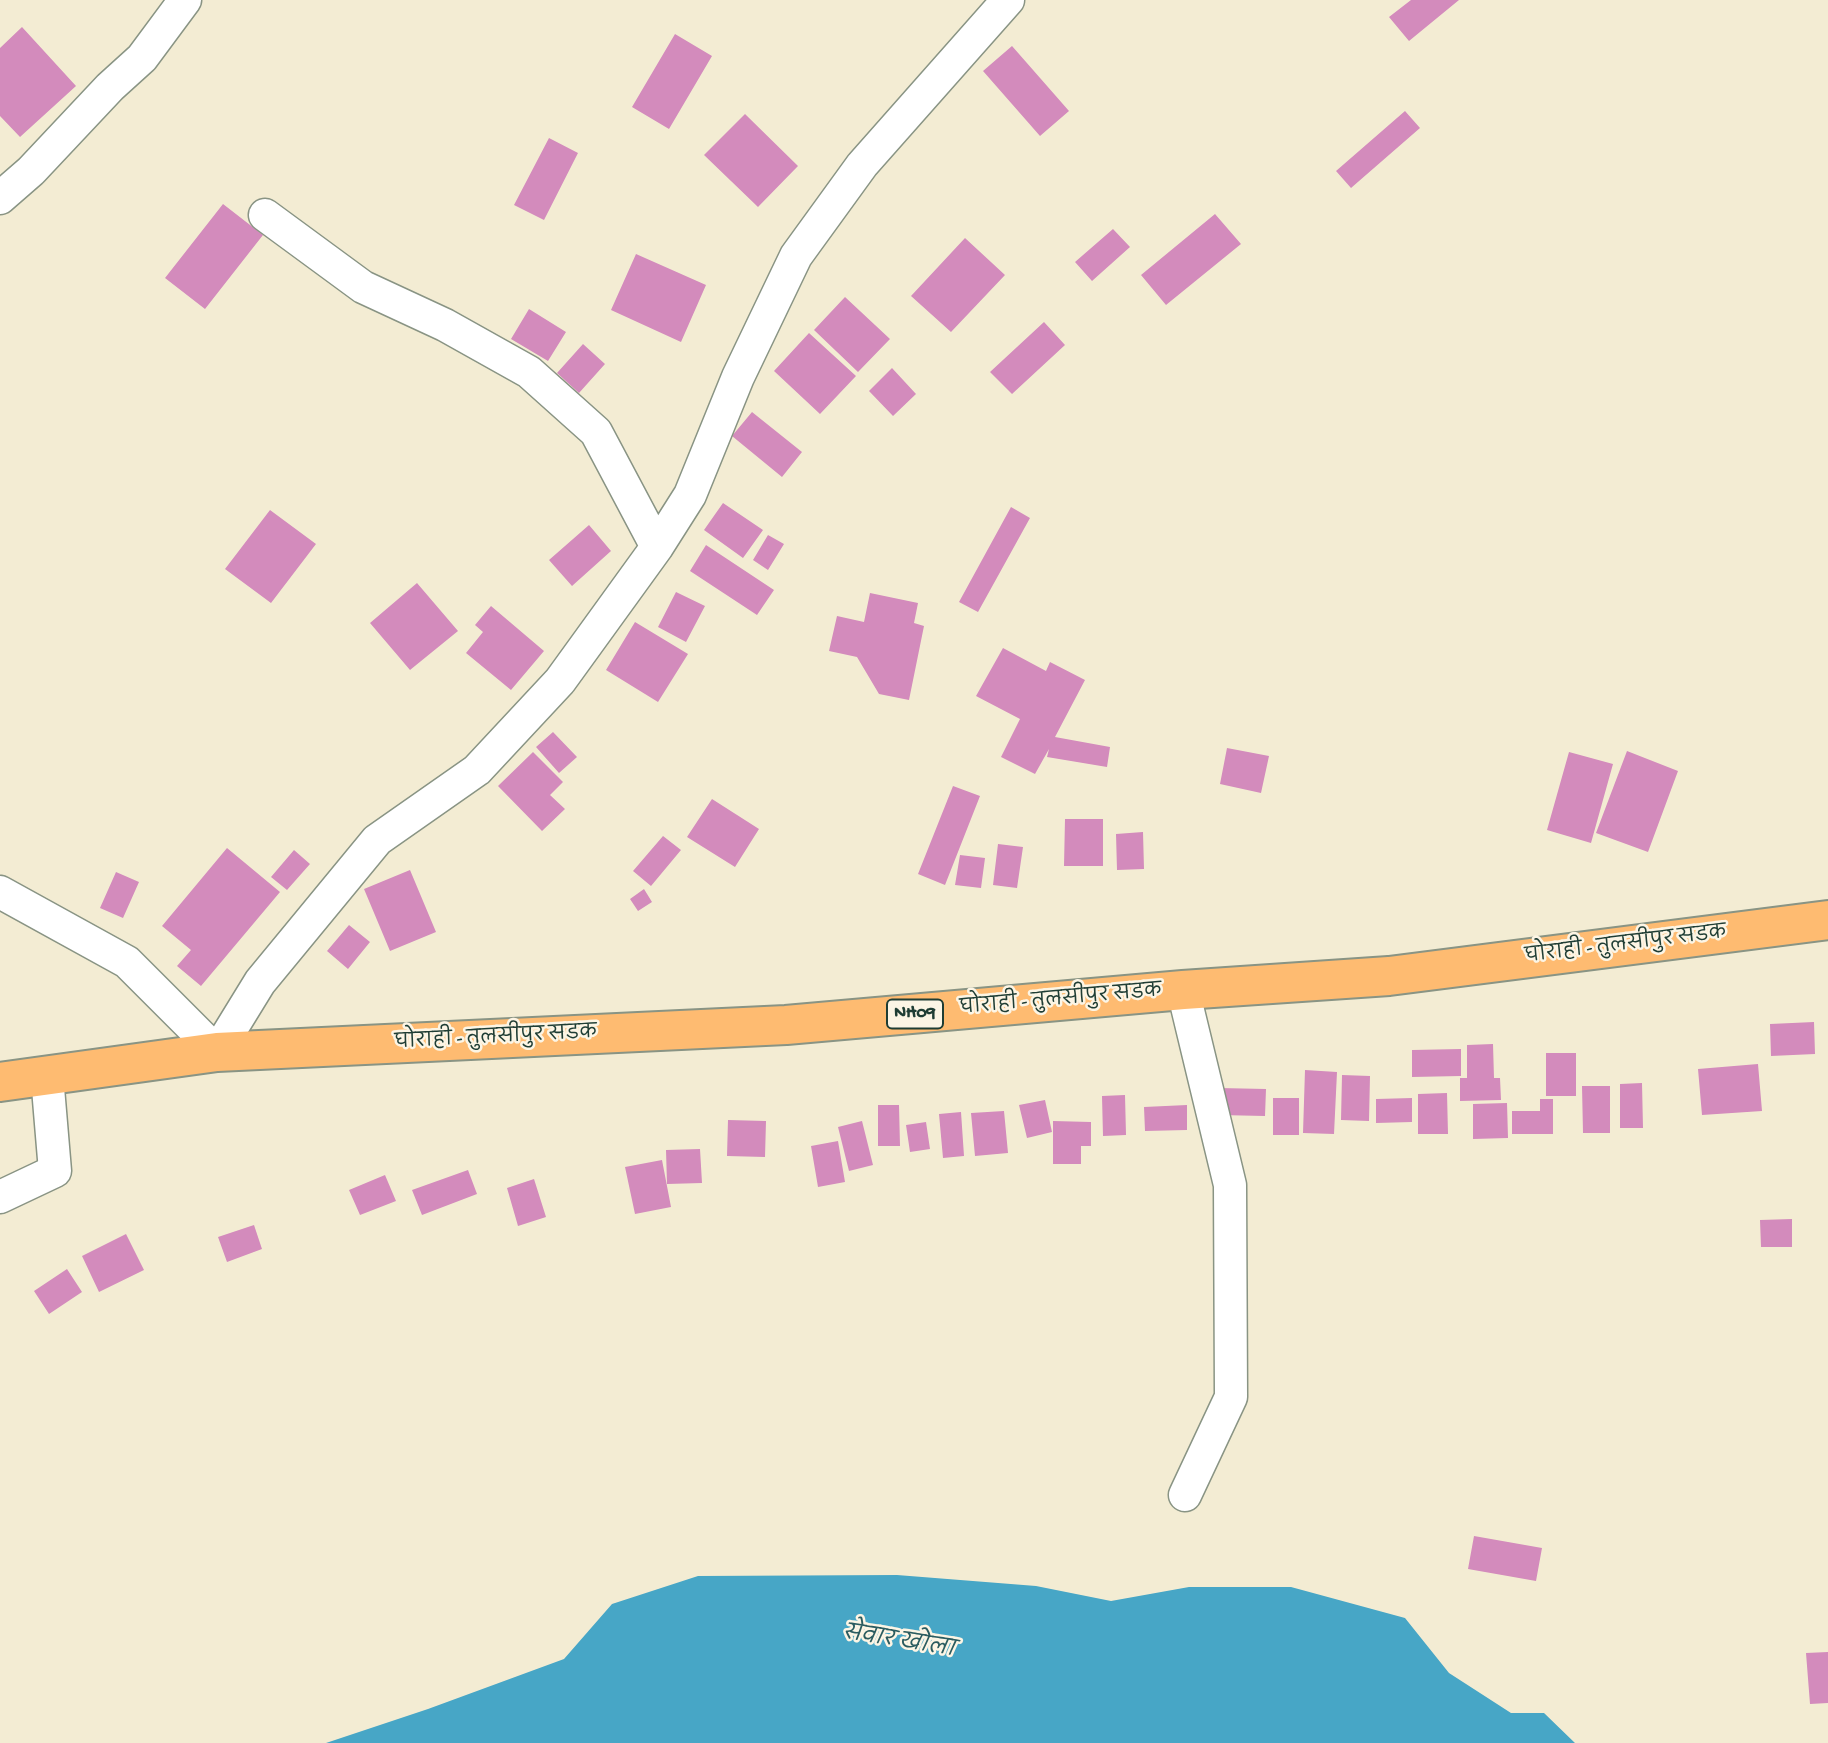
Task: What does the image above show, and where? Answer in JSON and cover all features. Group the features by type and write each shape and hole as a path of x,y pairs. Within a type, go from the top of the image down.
{"main road":[{"name":"घोराही - तुलसीपुर सडक","path":"0,1082 217,1052 786,1025 1183,990 1389,976 1828,920"}],"street":[{"path":"0,198 31,171 110,87 142,58 185,0"},
{"path":"0,892 127,962 217,1052 260,982 376,840 477,770 560,681 657,547 690,495 738,377 796,256 862,165 1008,0"},
{"path":"265,215 363,287 445,325 529,373 596,432 657,547"},
{"path":"1183,990 1230,1185 1231,1396 1185,1495"},
{"path":"0,1197 55,1171 47,1076"}],"water":[{"name":"सेवार खोला","path":"897,1575 1036,1586 1111,1601 1189,1587 1291,1587 1405,1618 1449,1673 1511,1713 1544,1713 1575,1743 326,1743 564,1659 612,1604 698,1576"}],"building":[{"path":"1411,0 1459,0 1409,41 1389,17"},
{"path":"22,27 76,86 20,137 0,116 0,48"},
{"path":"675,34 712,56 669,129 632,107"},
{"path":"1012,46 1069,111 1040,136 983,71"},
{"path":"1405,111 1420,128 1351,188 1336,171"},
{"path":"745,114 798,166 758,207 704,155"},
{"path":"549,138 578,153 544,220 514,205"},
{"path":"223,204 263,235 205,309 165,278"},
{"path":"1215,214 1241,244 1166,305 1141,275"},
{"path":"1113,229 1130,247 1092,281 1075,262"},
{"path":"965,238 1005,275 951,332 911,296"},
{"path":"636,254 706,285 681,342 611,310"},
{"path":"845,297 890,339 858,372 814,330"},
{"path":"529,309 566,332 548,361 511,339"},
{"path":"1044,322 1065,345 1012,394 990,372"},
{"path":"809,333 856,376 820,414 774,371"},
{"path":"583,344 605,364 579,393 557,373"},
{"path":"892,368 916,394 893,416 869,391"},
{"path":"752,412 802,452 782,477 732,436"},
{"path":"723,503 763,530 743,558 704,530"},
{"path":"1011,507 1030,518 978,612 959,602"},
{"path":"270,510 316,544 271,603 225,569"},
{"path":"589,525 611,551 572,586 549,560"},
{"path":"768,535 784,544 768,570 753,560"},
{"path":"706,545 774,590 757,615 690,571"},
{"path":"417,583 458,631 410,670 370,623"},
{"path":"676,592 705,606 686,642 658,627"},
{"path":"870,593 918,603 914,623 924,626 909,700 879,694 857,657 829,651 837,616 864,622"},
{"path":"491,606 544,651 511,690 466,653 483,632 475,625"},
{"path":"635,622 688,654 658,702 606,670"},
{"path":"1003,648 1046,671 1050,662 1085,680 1055,737 1110,747 1107,767 1047,757 1049,749 1035,774 1001,757 1020,719 976,696"},
{"path":"553,732 577,757 559,773 536,747"},
{"path":"1227,748 1269,756 1261,793 1220,784"},
{"path":"1627,751 1678,771 1648,852 1596,833"},
{"path":"533,752 563,782 550,795 565,809 542,831 498,786"},
{"path":"1569,752 1613,764 1591,843 1547,830"},
{"path":"953,786 980,796 945,885 918,874"},
{"path":"712,799 759,829 735,867 687,837"},
{"path":"1065,819 1103,819 1103,866 1064,866"},
{"path":"1143,832 1144,869 1117,870 1116,834"},
{"path":"663,836 681,850 651,886 633,871"},
{"path":"998,844 1023,847 1017,888 993,885"},
{"path":"227,848 280,892 201,986 177,966 191,950 162,926"},
{"path":"294,850 310,864 287,890 271,877"},
{"path":"960,855 985,858 981,888 955,885"},
{"path":"410,870 436,932 390,951 364,889"},
{"path":"116,872 139,882 123,918 100,908"},
{"path":"644,889 652,902 638,911 630,899"},
{"path":"349,925 370,942 348,969 327,951"},
{"path":"1814,1022 1815,1054 1771,1056 1770,1024"},
{"path":"1493,1044 1494,1078 1500,1078 1501,1100 1460,1101 1460,1078 1467,1078 1467,1045"},
{"path":"1461,1049 1461,1076 1412,1077 1412,1050"},
{"path":"1546,1053 1576,1053 1576,1096 1546,1096"},
{"path":"1758,1064 1762,1111 1702,1115 1698,1069"},
{"path":"1305,1070 1337,1072 1334,1134 1303,1133"},
{"path":"1342,1075 1370,1076 1369,1121 1341,1120"},
{"path":"1642,1083 1643,1128 1620,1128 1620,1084"},
{"path":"1582,1086 1610,1086 1610,1133 1583,1133"},
{"path":"1219,1088 1266,1089 1265,1116 1219,1115"},
{"path":"1447,1093 1448,1134 1418,1134 1418,1094"},
{"path":"1125,1095 1126,1135 1103,1136 1102,1096"},
{"path":"1273,1098 1299,1098 1299,1135 1273,1135"},
{"path":"1412,1098 1412,1122 1376,1123 1376,1099"},
{"path":"1540,1099 1553,1099 1553,1134 1512,1134 1512,1111 1540,1111"},
{"path":"1045,1100 1052,1132 1027,1138 1019,1105"},
{"path":"1507,1103 1508,1138 1473,1139 1473,1104"},
{"path":"878,1105 899,1105 900,1146 878,1146"},
{"path":"1187,1105 1187,1130 1145,1131 1144,1107"},
{"path":"1004,1111 1008,1153 975,1156 971,1113"},
{"path":"961,1112 964,1156 943,1158 939,1114"},
{"path":"728,1120 766,1121 765,1157 727,1156"},
{"path":"862,1121 873,1165 849,1171 838,1127"},
{"path":"1053,1121 1091,1122 1091,1146 1081,1146 1081,1164 1053,1164"},
{"path":"926,1122 930,1149 910,1152 906,1125"},
{"path":"838,1141 845,1182 818,1187 811,1146"},
{"path":"700,1149 702,1183 667,1184 666,1150"},
{"path":"662,1160 671,1207 635,1214 625,1167"},
{"path":"468,1170 477,1194 422,1215 412,1190"},
{"path":"385,1175 396,1201 360,1215 349,1190"},
{"path":"534,1179 546,1217 518,1226 507,1188"},
{"path":"1792,1219 1792,1247 1761,1247 1760,1220"},
{"path":"254,1225 262,1249 227,1262 218,1237"},
{"path":"126,1234 144,1270 99,1292 82,1256"},
{"path":"67,1269 82,1292 49,1314 34,1291"},
{"path":"1474,1536 1542,1548 1536,1581 1468,1569"},
{"path":"1828,1652 1828,1703 1810,1704 1806,1653"}]}
